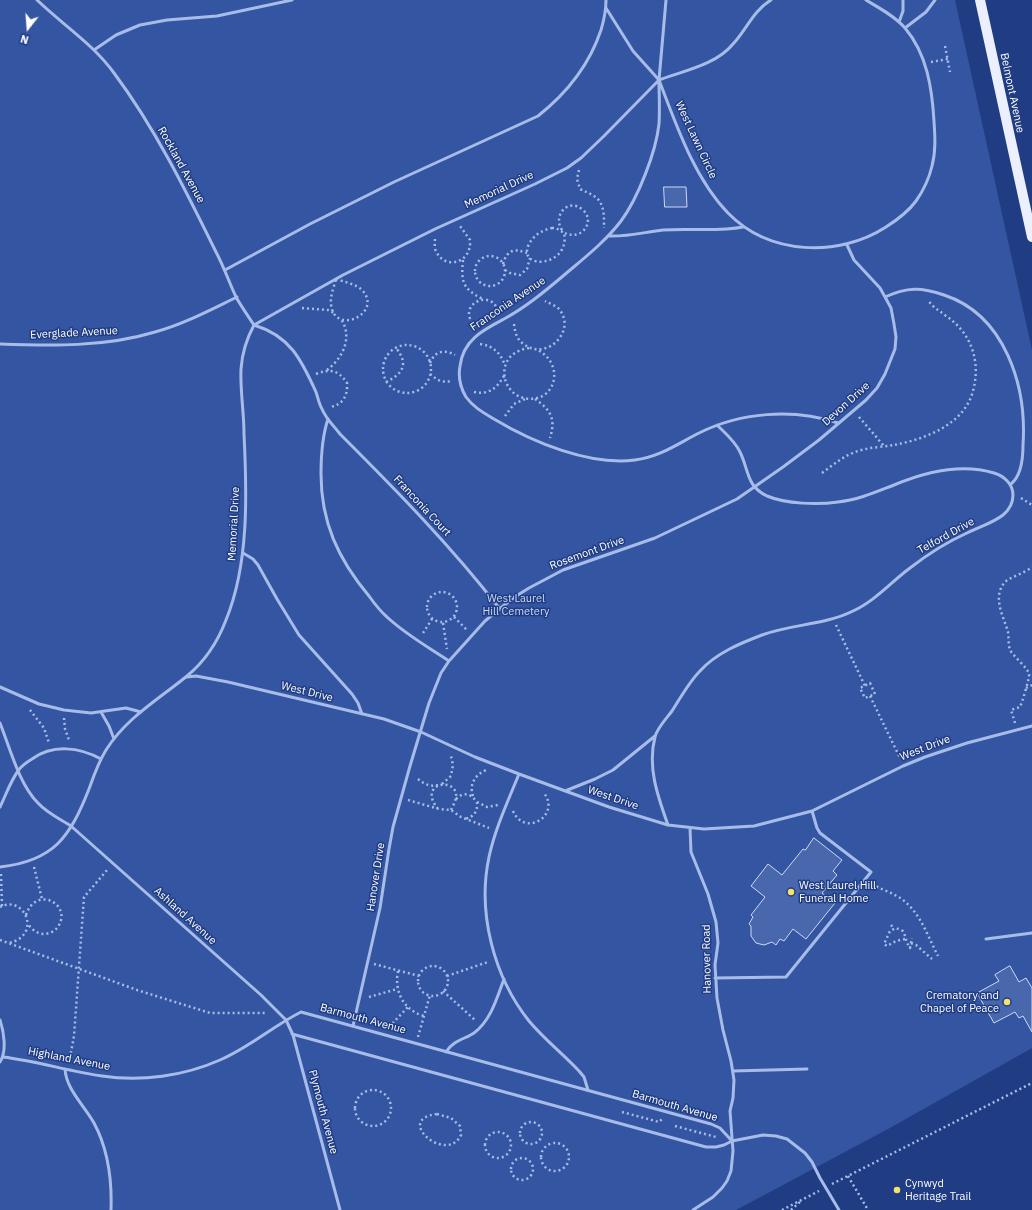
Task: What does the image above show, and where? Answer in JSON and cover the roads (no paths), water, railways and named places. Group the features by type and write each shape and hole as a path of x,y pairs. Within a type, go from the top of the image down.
{"main road":[{"name":"Belmont Avenue","path":"980,0 1032,237"}],"lane":[{"name":"Rockland Avenue","path":"37,0 94,50 114,72 149,126 187,195 225,270 236,297"},
{"path":"94,50 116,35 146,23 217,16 292,0"},
{"path":"225,270 310,224 394,182 538,116 568,90 590,58 598,38 606,8 606,0"},
{"path":"659,80 666,0"},
{"path":"659,80 708,62 726,52 758,11 771,0"},
{"name":"West Lawn Circle","path":"659,80 673,115 702,177 713,196 743,227 757,235 793,246 810,248 826,248 846,245 866,239 896,221 907,212 915,202 928,179 934,160 935,138 930,84 925,63 905,28 881,8 866,0"},
{"path":"899,22 903,11 903,0"},
{"path":"905,28 926,12 935,0"},
{"path":"606,8 633,51 659,80"},
{"name":"Memorial Drive","path":"0,867 32,860 51,850 71,826 79,812 94,772 114,739 141,712 196,668 212,648 226,623 235,593 243,553 245,524 245,435 241,368 246,342 254,325 336,279 435,229 542,181 566,168 581,158 659,80"},
{"name":"Franconia Avenue","path":"659,80 660,107 656,140 648,166 631,204 621,220 603,241 537,298 515,313 480,332 468,344 461,358 459,378 463,391 473,404 514,432 547,446 577,455 615,461 633,461 664,453 696,434 717,425 735,419 753,416 774,414 812,417 838,424"},
{"path":"608,236 618,237 664,230 723,230 743,227"},
{"name":"Devon Drive","path":"754,487 802,454 866,400 877,388 885,374 895,349 896,338 891,308 880,288 854,260 846,245"},
{"path":"717,425 739,450 749,478 754,487 762,493 778,500 817,503 838,502 857,498 912,478 943,470 983,470 1005,478 1011,484 1015,481 1021,462 1024,419 1020,393 1014,371 1006,352 993,330 975,311 952,297 926,290 914,289 902,290 885,297"},
{"path":"236,297 254,325"},
{"name":"Everglade Avenue","path":"0,344 62,345 113,341 135,337 154,333 195,318 236,297"},
{"name":"Franconia Court","path":"254,325 277,335 293,350 309,377 321,408 328,420 425,521 482,586 499,608"},
{"path":"328,420 324,429 322,442 321,483 323,503 331,534 338,550 358,583 385,616 448,661"},
{"name":"Telford Drive","path":"566,791 613,770 655,736 688,686 700,671 711,661 724,653 764,635 789,627 833,619 853,612 933,552 1004,514 1009,509 1012,502 1013,491 1011,484"},
{"name":"Rosemont Drive","path":"421,732 435,687 448,661 499,608 529,588 563,570 655,538 721,508 754,487"},
{"path":"243,553 253,559 258,565 299,635 352,694 358,703 362,714"},
{"name":"West Drive","path":"187,676 196,676 228,682 391,722 421,732 497,766 627,813 668,825 690,828 754,826 812,811 904,766 948,749 1016,729 1032,726"},
{"path":"0,687 39,704 64,710 81,713 101,712 126,708 141,712"},
{"path":"101,712 114,739"},
{"name":"Ashland Avenue","path":"0,722 18,770 32,796 39,804 71,826 286,1020"},
{"name":"Hanover Drive","path":"353,1026 380,908 388,849 401,798 421,732"},
{"name":"Telford Drive","path":"655,736 653,757 656,790 668,825"},
{"path":"0,806 18,770 38,754 50,749 69,749 84,752 101,759"},
{"path":"519,774 497,830 487,871 485,902 489,935 496,960 512,996 530,1021 584,1077 588,1090"},
{"path":"715,978 786,977 871,872 820,833 812,811"},
{"name":"Hanover Road","path":"690,828 691,852 708,894 716,922 718,943 715,978 718,1006 733,1071 734,1088 730,1111 733,1161 727,1181 713,1197 694,1210"},
{"path":"986,939 1032,933"},
{"path":"446,1052 452,1045 474,1033 482,1026 493,1009 504,979"},
{"name":"Barmouth Avenue","path":"286,1020 302,1012 711,1124 720,1128 732,1141"},
{"name":"Plymouth Avenue","path":"286,1020 292,1034 340,1210"},
{"name":"Highland Avenue","path":"3,1057 104,1076 159,1076 185,1072 235,1053 286,1020"},
{"path":"0,1023 3,1038 3,1057 0,1062"},
{"path":"292,1034 706,1147 716,1147 732,1141 763,1135 787,1139 801,1150 812,1162 839,1210"},
{"path":"66,1069 67,1081 95,1125 104,1147 109,1174 111,1210"},
{"path":"733,1071 807,1069"}],"place":[{"name":"West Laurel Hill Funeral Home","path":"791,892"},
{"name":"Crematory and Chapel of Peace","path":"1007,1002"},
{"name":"Cynwyd Heritage Trail","path":"897,1190"}],"park label":[{"name":"West Laurel Hill Cemetery","path":"516,605"}]}
